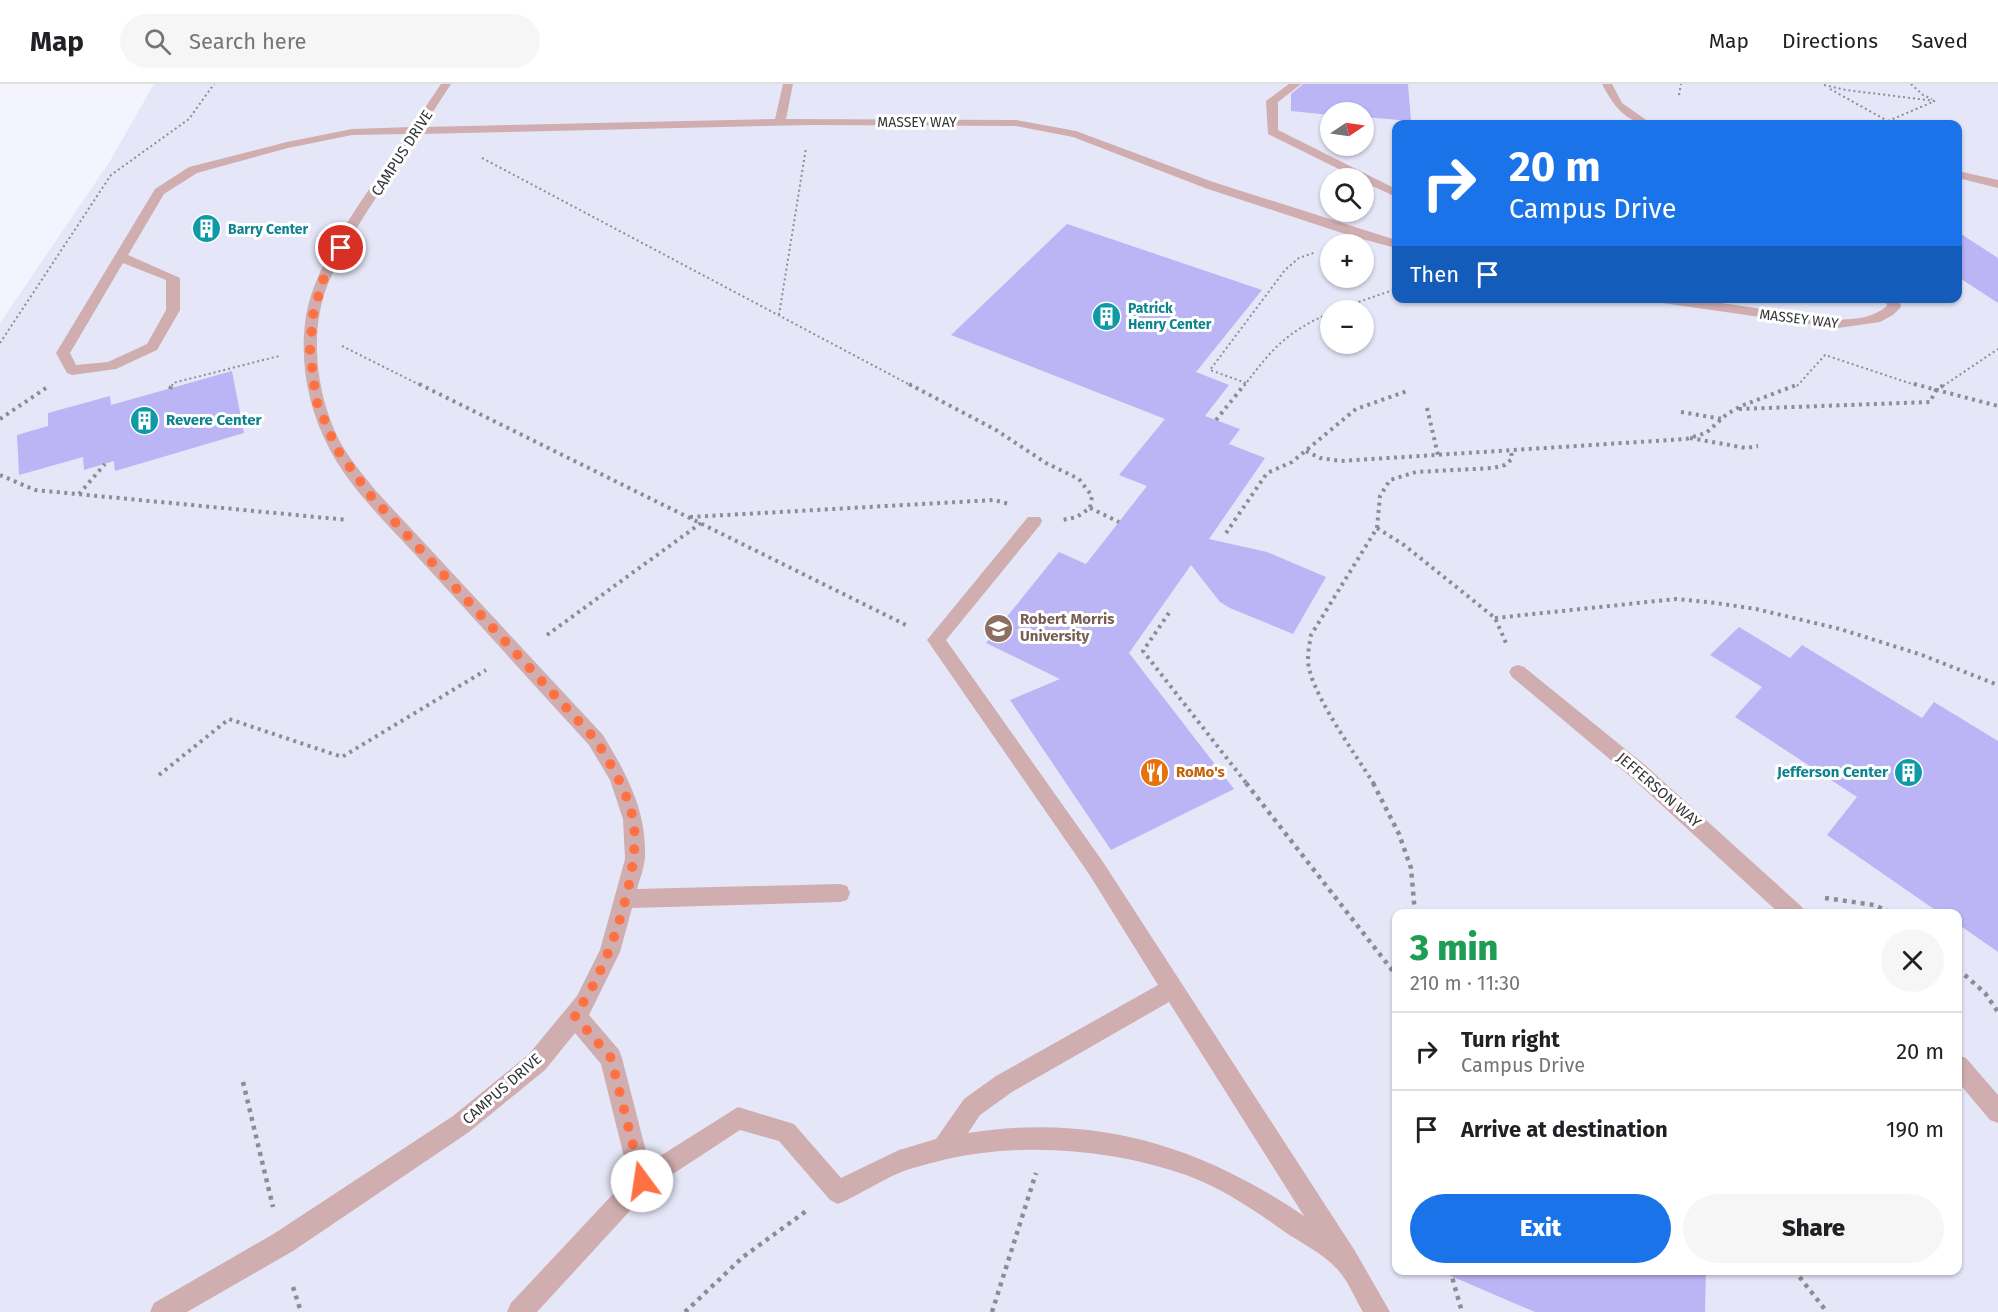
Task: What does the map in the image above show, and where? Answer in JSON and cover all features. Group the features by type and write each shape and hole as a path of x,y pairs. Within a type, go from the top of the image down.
{"lane":[{"name":"CAMPUS DRIVE","path":"163,1312 284,1242 461,1124 537,1062 585,1003 610,952 635,860 633,819 619,778 596,740 370,495 336,448 316,400 310,350 313,315 323,280 349,232 446,84"},
{"path":"780,123 788,84"},
{"path":"1296,84 1272,101 1272,132 1392,191"},
{"path":"1607,84 1618,105 1641,120"},
{"name":"MASSEY WAY","path":"72,370 63,353 159,192 193,170 287,145 352,132 973,121 1049,128 1076,134 1209,185 1392,243"},
{"path":"1962,176 1998,184"},
{"path":"72,370 111,366 152,347 173,310 173,279 121,257"},
{"name":"MASSEY WAY","path":"1690,303 1838,324 1862,323 1886,315 1894,308 1893,303"},
{"path":"1034,521 936,640 1096,868 1377,1312"},
{"name":"JEFFERSON WAY","path":"1518,672 1638,771 1790,909"},
{"path":"624,899 840,893"},
{"path":"943,1149 972,1107 1004,1084 1173,988"},
{"path":"574,1015 611,1058 642,1181"},
{"path":"1962,1071 1998,1112"},
{"path":"520,1312 642,1181 738,1118 786,1132 838,1192 907,1158 969,1143 1069,1138 1152,1152 1222,1179 1281,1214 1346,1260"}],"path":[{"path":"0,343 111,174 189,119 214,84"},
{"path":"1679,95 1681,84"},
{"path":"1911,84 1923,95 1935,101"},
{"path":"1885,120 1824,85 1935,101"},
{"path":"1889,120 1935,101"},
{"path":"779,315 807,145"},
{"path":"481,157 996,430 1046,463 1079,479 1092,496 1090,508 1077,517 1053,521 1034,521 1008,503 994,500 690,517"},
{"path":"1246,383 1210,370 1285,270 1299,258 1320,250"},
{"path":"1366,300 1392,291"},
{"path":"1216,420 1275,346 1302,325 1320,317"},
{"path":"339,344 936,640"},
{"path":"1735,410 1930,402 1936,390 1998,349"},
{"path":"1306,451 1333,461 1659,442 1689,438 1706,433 1735,410 1797,387 1825,355 1936,390 1998,406"},
{"path":"170,389 173,383 282,356"},
{"path":"0,419 72,370"},
{"path":"1226,533 1268,473 1292,462 1356,409 1407,391"},
{"path":"1427,408 1438,455"},
{"path":"1681,412 1723,419"},
{"path":"1689,438 1746,448 1758,446"},
{"path":"1415,909 1411,868 1400,834 1382,798 1317,691 1308,660 1311,635 1377,528 1380,514 1379,499 1383,489 1393,477 1493,468 1505,465 1512,459 1511,450"},
{"path":"78,495 105,464"},
{"path":"0,475 35,490 352,520"},
{"path":"1090,508 1119,522"},
{"path":"547,635 701,523"},
{"path":"1377,528 1404,545 1495,618 1518,672"},
{"path":"1495,618 1676,599 1702,600 1817,624 1884,642 1998,685"},
{"path":"1169,613 1143,651 1392,970"},
{"path":"159,775 229,719 342,757 486,670"},
{"path":"1815,896 1841,902 1874,905 1883,909"},
{"path":"1962,973 1985,993 1998,1012"},
{"path":"243,1082 273,1207"},
{"path":"992,1312 1046,1140"},
{"path":"685,1312 705,1291 783,1225 838,1192"},
{"path":"1451,1275 1462,1312"},
{"path":"1798,1275 1827,1312"},
{"path":"293,1287 301,1312"}],"shaded area":[{"name":"Robert Morris University","path":"154,84 1998,84 1998,1312 0,1312 0,323 110,161"}],"building":[{"path":"1303,84 1408,84 1411,120 1374,118 1374,102 1320,102 1320,114 1291,111 1291,94"},
{"path":"1067,224 1262,290 1196,372 1229,385 1205,416 1240,429 1229,444 1265,458 1209,539 1267,552 1326,577 1293,634 1220,602 1191,565 1129,653 1234,789 1111,850 1010,700 1060,679 986,643 1059,552 1086,564 1147,486 1119,475 1165,419 951,335"},
{"path":"1962,235 1998,258 1998,303 1962,280"},
{"name":"Revere Center","path":"232,371 244,433 115,471 114,461 84,470 83,457 19,475 17,435 48,426 48,413 110,396 111,405"},
{"name":"Jefferson Center","path":"1739,627 1790,658 1802,645 1922,718 1934,702 1998,741 1998,952 1962,927 1962,909 1934,909 1827,835 1857,797 1735,717 1762,687 1710,655"},
{"path":"1449,1275 1706,1275 1705,1312 1535,1312"}],"place":[{"name":"Barry Center","path":"207,229"},
{"name":"Patrick Henry Center","path":"1107,316"},
{"name":"Revere Center","path":"145,420"},
{"name":"Robert Morris University","path":"999,628"},
{"name":"RoMo's","path":"1155,772"},
{"name":"Jefferson Center","path":"1909,772"}],"route":[{"path":"341,248 323,280 313,315 310,350 316,400 336,448 370,495 596,740 619,778 633,819 635,860 610,952 585,1003 574,1015 611,1058 642,1181"}]}
